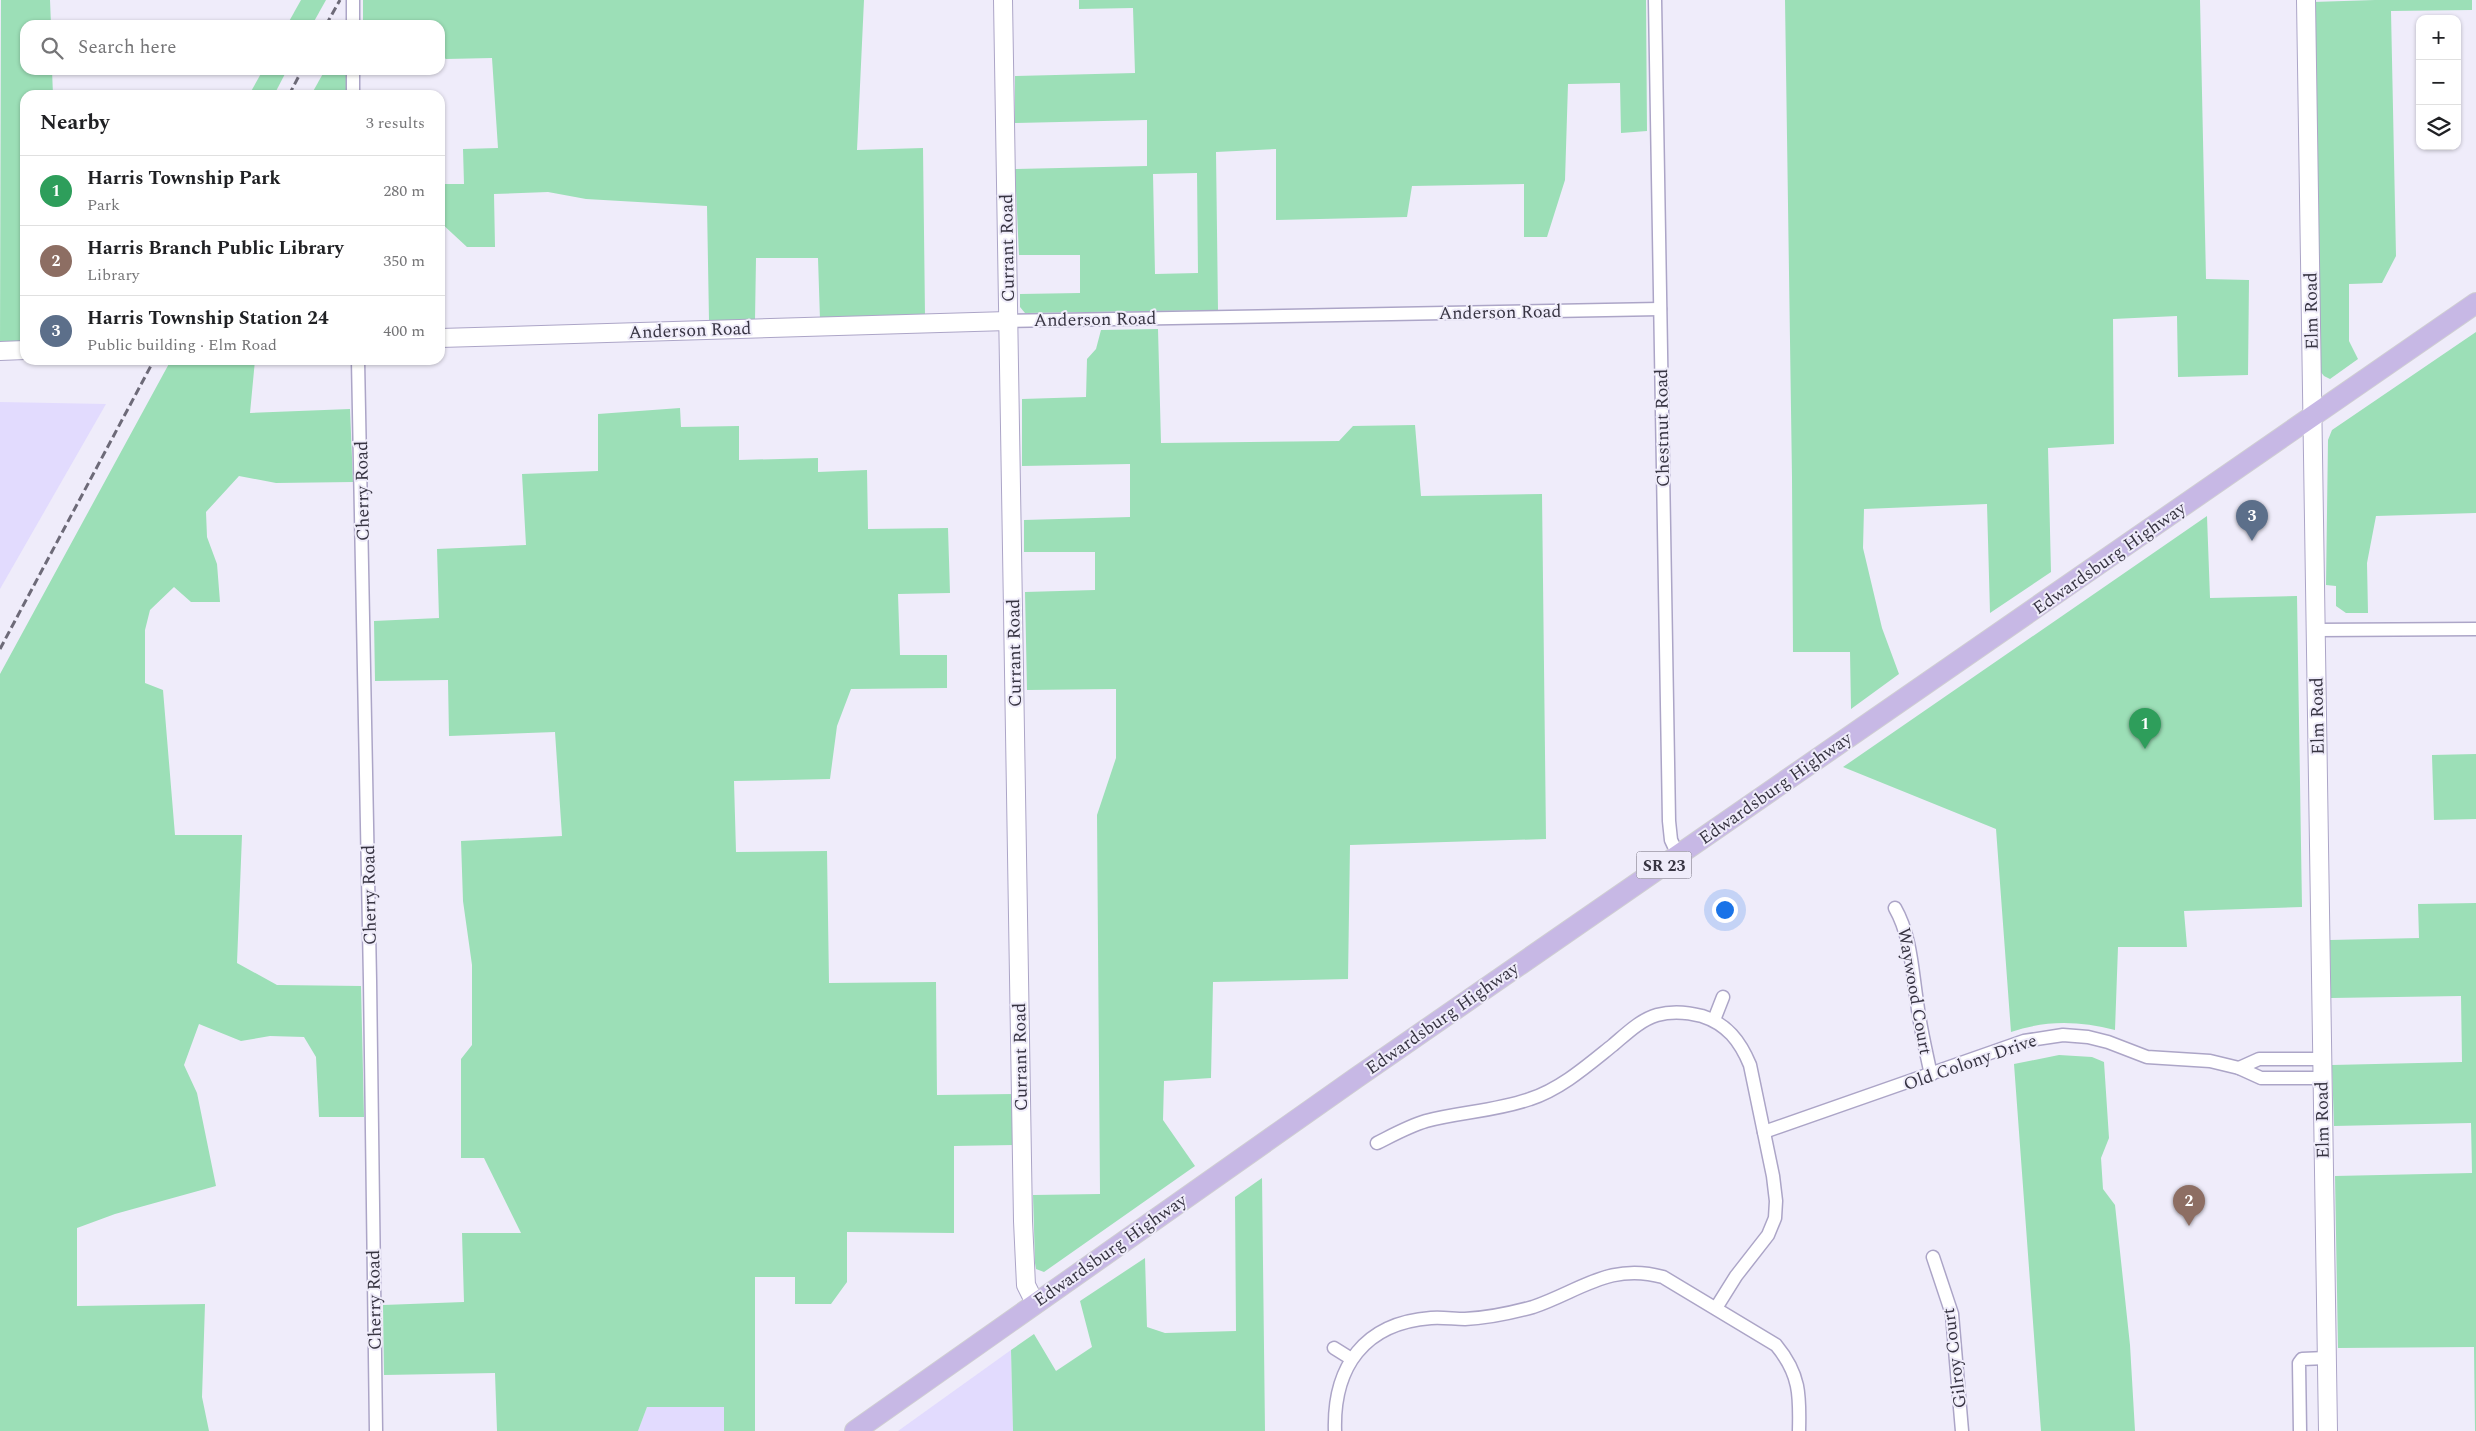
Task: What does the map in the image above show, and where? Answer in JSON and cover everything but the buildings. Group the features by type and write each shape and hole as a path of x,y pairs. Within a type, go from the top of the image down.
{"main road":[{"name":"Edwardsburg Highway","path":"855,1431 1035,1303 2476,304"}],"street":[{"path":"353,0 353,20"},
{"name":"Currant Road","path":"1003,0 1023,1221 1026,1285 1035,1303"},
{"name":"Chestnut Road","path":"1655,0 1669,821 1671,840 1678,856"},
{"name":"Elm Road","path":"2306,0 2321,1078 2328,1431"},
{"path":"353,75 353,90"},
{"name":"Anderson Road","path":"445,338 1008,321 1660,309"},
{"path":"0,351 20,350"},
{"name":"Cherry Road","path":"358,365 370,980 376,1431"},
{"path":"2316,630 2476,629"},
{"name":"Waywood Court","path":"1896,908 1904,923 1908,939 1918,1014 1930,1075"},
{"path":"1714,1020 1723,997"},
{"path":"1377,1143 1425,1121 1497,1108 1538,1096 1559,1086 1636,1026 1655,1016 1674,1012 1697,1015 1714,1020 1731,1032 1743,1048 1750,1065 1773,1176 1776,1201 1774,1218 1768,1235 1736,1276 1716,1308"},
{"name":"Old Colony Drive","path":"1764,1132 2024,1042 2064,1035 2108,1042 2147,1057 2210,1061 2239,1068 2261,1078 2321,1078"},
{"path":"2239,1068 2259,1059 2321,1059"},
{"name":"Gilroy Court","path":"1934,1257 1952,1314 1962,1431"},
{"path":"1334,1431 1335,1401 1341,1378 1350,1358 1367,1342 1389,1328 1408,1322 1432,1318 1465,1319 1501,1314 1533,1306 1604,1277 1625,1272 1645,1272 1663,1277 1776,1345 1788,1359 1798,1387 1799,1431"},
{"path":"1334,1348 1350,1358"},
{"path":"2300,1431 2299,1363 2302,1359 2326,1358"}],"shaded area":[{"path":"0,402 106,404 0,589"},
{"path":"1011,1350 1013,1431 898,1431"},
{"path":"647,1407 724,1407 724,1431 638,1431"}],"green space":[{"path":"1,0 50,0 51,20 20,20 20,75 52,75 53,90 20,90 20,344 0,344"},
{"path":"301,0 326,0 315,20 290,20"},
{"path":"363,0 864,0 857,150 923,148 925,316 820,320 818,258 756,258 755,320 709,320 707,206 586,199 548,192 494,194 495,247 467,247 445,227 445,184 464,184 463,149 498,148 492,58 446,59 445,20 363,20"},
{"path":"1079,0 1646,0 1647,131 1621,133 1620,83 1568,84 1565,180 1547,237 1524,237 1524,184 1412,186 1407,217 1276,220 1276,149 1216,152 1218,310 1025,313 1020,307 1020,294 1080,293 1080,255 1019,255 1015,169 1147,166 1147,120 1015,123 1015,76 1135,73 1133,8 1079,9","holes":["1197,173 1198,273 1155,274 1153,174"]},
{"path":"1785,0 2200,0 2206,279 2249,280 2248,375 2178,377 2177,316 2113,319 2114,444 2048,448 2051,572 1990,613 1987,504 1864,509 1863,548 1882,628 1899,674 1851,709 1850,652 1793,652"},
{"path":"2472,0 2472,10 2391,11 2396,256 2382,283 2349,284 2349,341 2358,359 2330,379 2320,371 2313,2"},
{"path":"260,75 284,75 277,90 252,90"},
{"path":"322,75 347,75 347,90 314,90"},
{"path":"1158,329 1161,443 1339,441 1353,426 1415,425 1421,496 1542,494 1546,839 1350,845 1348,979 1213,982 1211,1078 1164,1081 1163,1120 1195,1166 1044,1272 1036,1269 1035,1263 1033,1195 1100,1194 1097,815 1116,758 1116,689 1027,690 1025,592 1095,590 1095,552 1024,552 1024,520 1130,517 1130,464 1022,466 1022,399 1086,397 1087,359 1096,349 1101,330"},
{"path":"2476,332 2476,513 2376,516 2367,563 2368,613 2346,613 2336,606 2336,586 2326,585 2328,440 2332,430"},
{"path":"168,365 255,365 250,413 350,409 353,482 276,483 239,476 206,512 207,537 217,564 220,602 191,602 174,587 150,610 145,630 145,683 163,690 175,835 242,835 237,963 277,985 361,986 364,1117 319,1117 316,1057 304,1037 270,1036 241,1041 199,1024 184,1065 197,1093 216,1186 115,1214 77,1228 77,1306 205,1304 202,1397 209,1431 0,1431 0,674"},
{"path":"680,408 681,427 739,426 739,460 818,458 818,472 867,470 868,529 948,528 950,593 898,594 900,655 947,655 947,688 851,689 837,726 830,779 734,781 736,852 827,851 829,983 936,982 937,1095 1013,1094 1014,1145 954,1146 954,1233 847,1232 847,1282 831,1304 795,1304 795,1277 755,1277 755,1431 724,1431 724,1407 647,1407 638,1431 497,1431 495,1373 384,1375 383,1305 464,1302 462,1233 521,1233 484,1158 461,1158 461,1059 472,1045 472,965 463,901 461,841 562,836 555,732 449,736 448,680 375,681 374,621 439,618 437,549 526,545 522,474 598,471 598,414"},
{"path":"2207,516 2210,598 2297,596 2302,907 2184,911 2187,947 2118,947 2115,1030 2063,1023 2037,1025 2011,1032 1996,829 1843,767"},
{"path":"2476,754 2476,819 2434,820 2432,755"},
{"path":"2476,903 2475,1431 2474,1347 2338,1348 2335,1176 2472,1173 2471,1123 2334,1126 2332,1065 2462,1062 2461,996 2331,998 2330,940 2419,938 2418,904"},
{"path":"2059,1055 2092,1057 2104,1062 2109,1138 2101,1158 2103,1189 2115,1205 2130,1345 2135,1431 2041,1431 2014,1064"},
{"path":"1262,1178 1265,1431 1013,1431 1011,1350 1034,1334 1056,1371 1092,1347 1080,1301 1145,1258 1147,1327 1165,1333 1236,1331 1235,1197"}],"railway":[{"path":"329,20 340,0"},
{"path":"292,90 299,75"},
{"path":"0,649 151,365"}],"place":[{"name":"Harris Township Station 24","path":"2252,541"},
{"name":"Harris Township Park","path":"2145,749"},
{"name":"Harris Branch Public Library","path":"2189,1226"}]}
